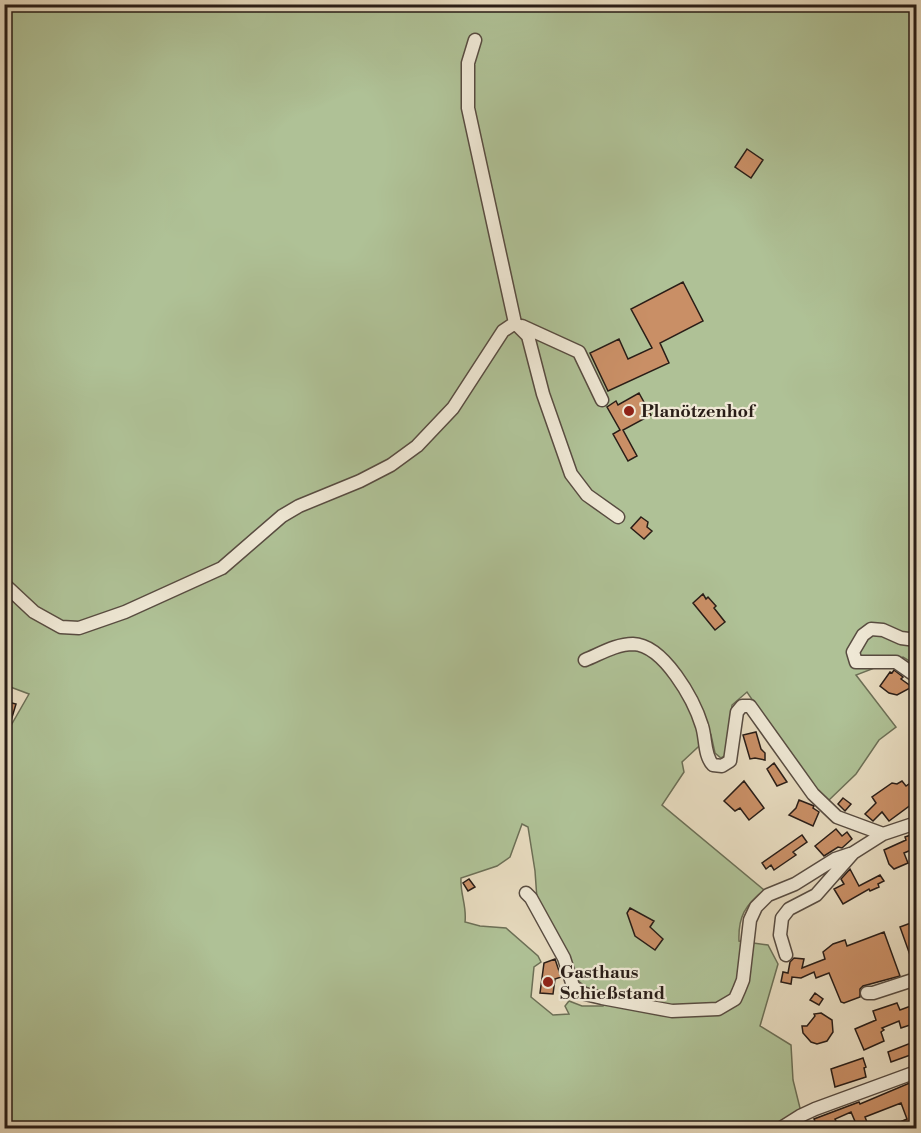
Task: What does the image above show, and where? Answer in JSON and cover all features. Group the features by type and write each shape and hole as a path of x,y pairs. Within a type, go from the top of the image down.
{"street":[{"path":"476,40 468,63 468,108 515,323 528,336 543,394 571,474 587,495 618,517"},
{"path":"515,323 579,352 602,400"},
{"path":"4,584 34,612 61,627 79,628 125,612 222,568 282,516 299,506 360,481 391,465 417,446 453,408 503,331 515,323"},
{"path":"916,640 901,638 883,630 871,629 863,635 853,652 856,662 896,662 916,676"},
{"path":"585,660 619,646 631,644 644,646 655,653 680,681 695,706 712,765 722,766 730,761 737,712 742,706 750,706 813,794 837,817 883,834"},
{"path":"526,893 564,958 573,986 581,993 602,999 672,1011 718,1009 735,999 739,990 743,980 750,920 756,907 768,894 795,884 835,859 853,853 883,834 916,823"},
{"path":"786,955 780,934 782,918 789,909 816,894 853,853"},
{"path":"867,993 916,979"},
{"path":"781,1128 815,1109 916,1072"}],"green space":[{"path":"5,5 916,5 916,665 903,657 856,675 896,727 879,740 856,774 828,801 805,777 747,692 732,705 728,754 721,758 715,753 711,735 682,762 684,772 662,805 764,890 747,906 741,918 739,941 768,945 778,964 760,1026 791,1045 793,1080 801,1112 769,1128 5,1128 5,736 29,694 5,685","holes":["522,824 528,827 537,899 573,977 593,992 611,997 603,1006 582,1006 569,1001 565,1006 569,1014 553,1015 531,997 534,967 541,962 538,956 506,928 465,922 461,878 497,866 510,857"]}],"building":[{"path":"747,149 763,160 751,178 735,167"},
{"path":"683,282 703,321 660,343 669,363 608,391 590,353 619,339 628,359 652,348 631,309"},
{"name":"Planötzenhof","path":"639,393 651,415 623,430 637,456 628,461 613,434 620,430 607,407 616,401 618,405"},
{"path":"641,517 648,522 647,527 652,531 644,539 631,528"},
{"path":"703,594 716,606 714,608 725,622 715,630 693,603"},
{"path":"894,670 912,687 897,695 889,693 880,686"},
{"path":"4,701 16,704 7,734 4,734"},
{"path":"756,732 761,749 765,753 765,760 750,759 743,735"},
{"path":"774,763 787,782 777,786 767,769"},
{"path":"916,779 916,801 889,821 882,812 873,821 865,814 876,803 872,797 892,783 897,784 902,781 906,786"},
{"path":"744,781 764,808 749,820 740,808 735,811 724,801"},
{"path":"843,798 851,804 845,811 838,804"},
{"path":"799,800 814,806 813,808 819,812 813,826 789,815 796,808"},
{"path":"836,829 842,836 847,832 852,839 842,848 838,847 824,856 815,846"},
{"path":"916,833 916,848 904,853 908,863 894,869 889,864 884,850"},
{"path":"802,835 807,842 793,852 796,855 774,870 771,865 766,869 762,863"},
{"path":"850,869 859,886 880,875 884,881 878,884 879,887 870,891 869,889 843,904 834,889 844,884 841,879"},
{"path":"469,879 475,887 468,891 463,883"},
{"path":"630,908 654,921 650,927 663,939 655,950 635,936 627,913"},
{"path":"916,921 916,968 915,969 900,927"},
{"path":"884,932 900,976 863,986 860,989 860,997 841,1002 829,973 816,978 814,972 801,978 792,977 791,984 781,982 783,972 788,973 790,962 794,958 804,959 802,968 825,959 823,952 833,944 845,940 847,946"},
{"name":"Gasthaus Schießstand","path":"555,959 561,977 555,979 553,994 540,993 544,963"},
{"path":"815,993 823,999 819,1005 810,1000"},
{"path":"897,1003 900,1010 916,1004 916,1023 901,1028 899,1021 882,1028 884,1041 864,1050 855,1029 876,1020 873,1011"},
{"path":"821,1013 832,1020 833,1032 827,1041 817,1044 811,1042 803,1033 802,1026 807,1026 815,1016 814,1014"},
{"path":"916,1041 916,1053 891,1062 888,1052"},
{"path":"863,1058 866,1077 835,1087 831,1069"},
{"path":"912,1082 916,1095 916,1128 886,1128 907,1119 901,1103 865,1117 867,1122 857,1126 851,1112 835,1119 838,1125 830,1128 818,1128 814,1119 859,1102 860,1104"}],"place":[{"name":"Planötzenhof","path":"629,411"},
{"name":"Gasthaus Schießstand","path":"548,982"}]}
